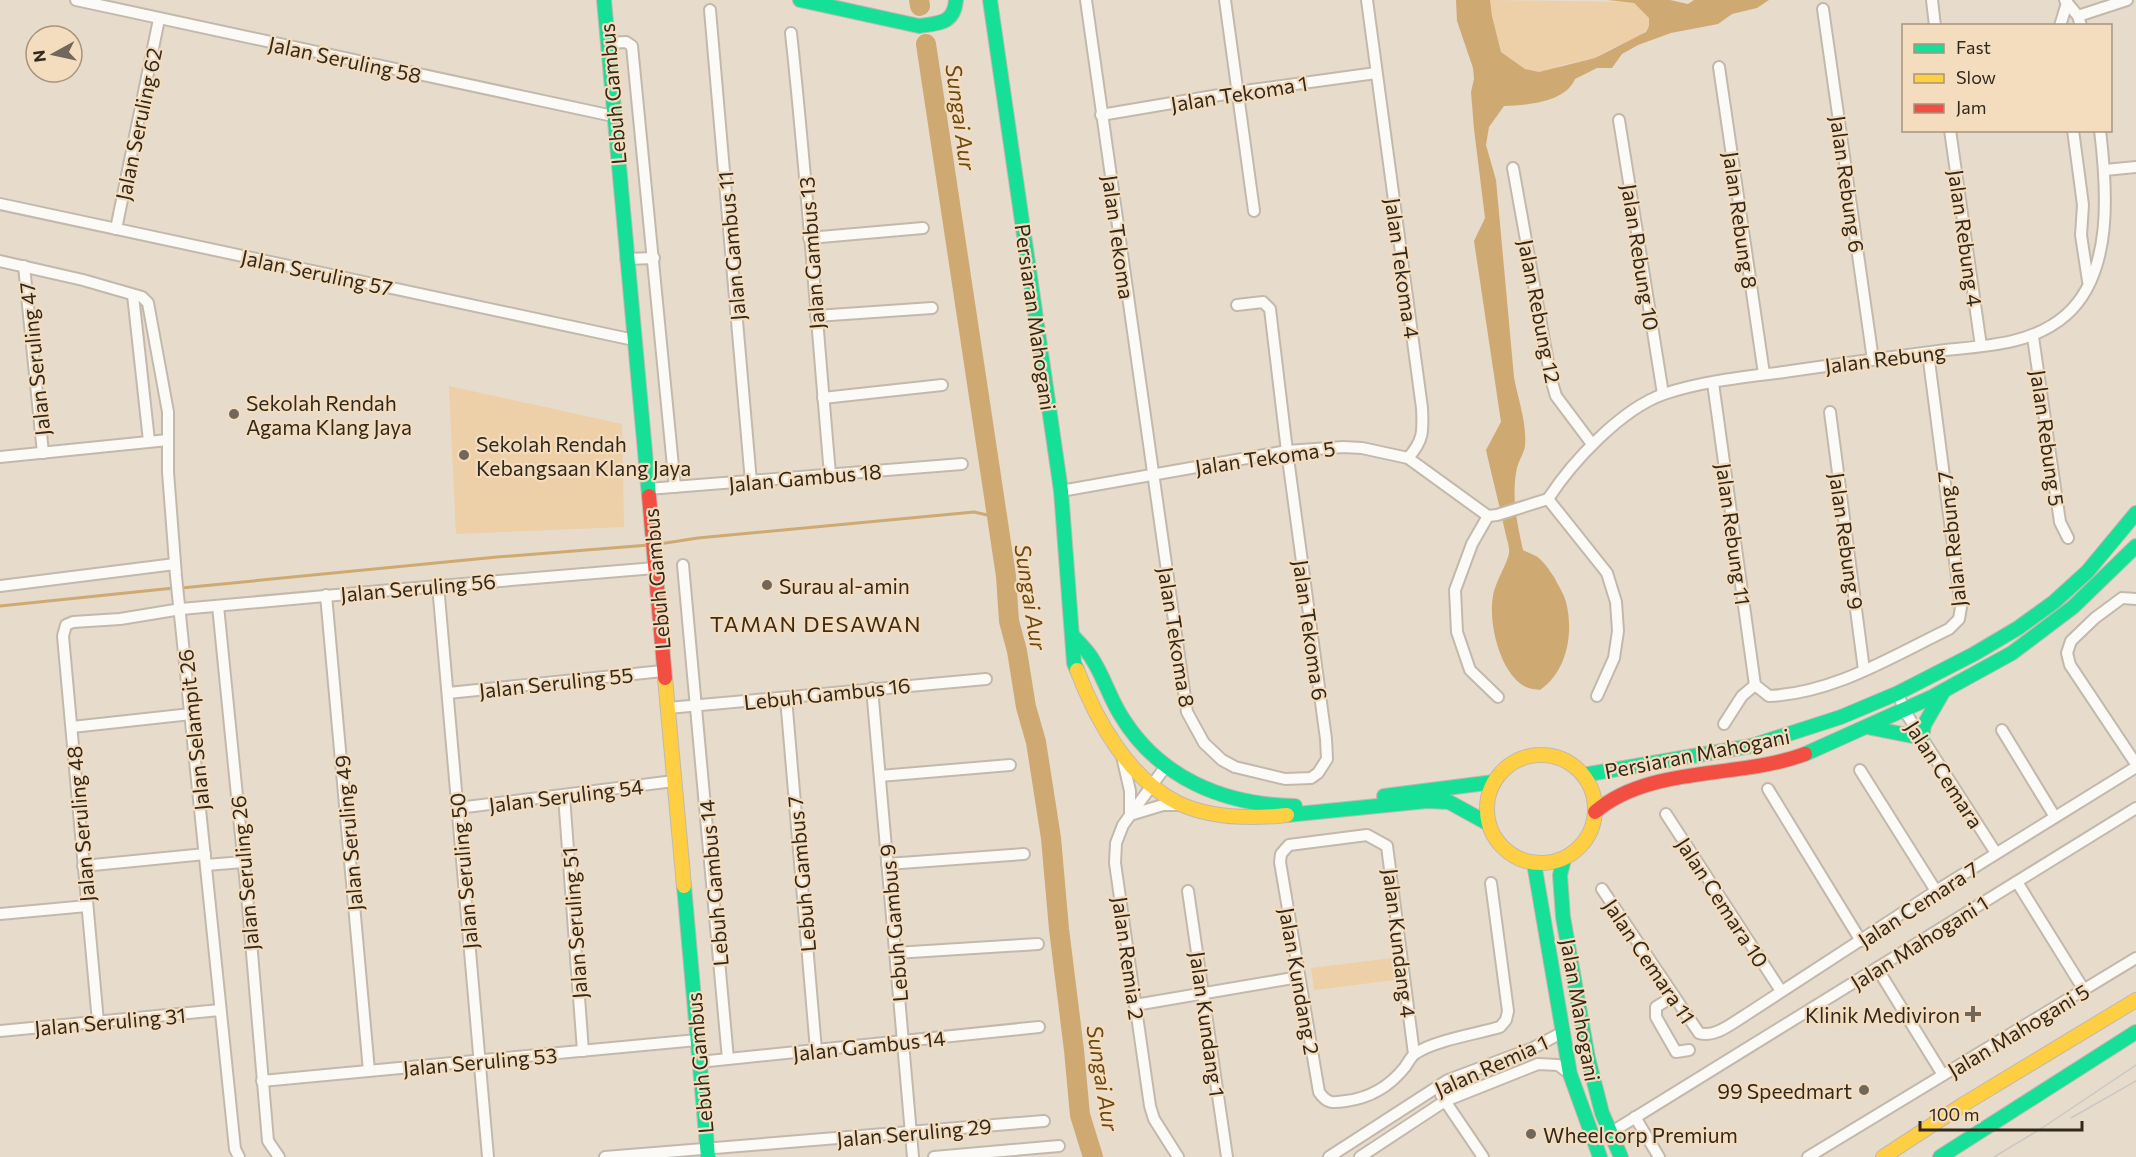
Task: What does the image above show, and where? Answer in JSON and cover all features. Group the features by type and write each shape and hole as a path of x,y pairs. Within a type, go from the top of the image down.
{"main road":[{"name":"Lebuh Gambus","path":"604,0 707,1153"},
{"path":"800,0 919,26 950,18 955,10 956,0"},
{"path":"906,23 917,23 938,17 944,10 947,0"},
{"name":"Persiaran Mahogani","path":"990,0 1061,491 1074,663 1082,685 1108,734 1131,765 1169,798 1232,817 1262,818 1427,801 1449,802 1489,824"},
{"name":"Persiaran Mahogani","path":"1583,775 1761,743 1841,717 1898,693 1974,654 2018,628 2054,602 2087,572 2136,513"},
{"name":"Persiaran Mahogani","path":"1595,812 1625,792 1661,783 1778,763 1807,753 1905,710 1983,670 2030,641 2085,596 2136,546"},
{"path":"1073,636 1091,657 1126,724 1166,766 1208,791 1246,803 1283,807 1494,782"},
{"path":"1867,727 1923,738 1924,725 1945,690"},
{"path":"1537,755 1554,756 1570,763 1583,775 1592,793 1595,812 1586,840 1564,859 1549,863 1534,863 1514,856 1498,843 1489,824 1487,802 1494,782 1505,768 1520,759 1537,755"},
{"name":"Jalan Mahogani","path":"1564,859 1560,874 1563,917 1596,1092 1610,1133 1622,1157"},
{"name":"Jalan Mahogani","path":"1534,863 1570,1074 1589,1132 1600,1157"},
{"path":"1883,1157 1964,1104 2136,1000"},
{"path":"1940,1157 2136,1032"}],"street":[{"name":"Jalan Seruling 58","path":"76,0 613,116"},
{"name":"Jalan Tekoma","path":"1086,0 1152,474"},
{"path":"1225,0 1254,211"},
{"name":"Jalan Tekoma 4","path":"1367,0 1422,408 1423,430 1419,446 1408,458"},
{"path":"1932,0 1935,24"},
{"path":"2066,2 2079,21 2127,0"},
{"path":"2060,24 2066,2"},
{"name":"Jalan Rebung 6","path":"1823,9 1873,360"},
{"name":"Jalan Gambus 11","path":"710,10 751,482"},
{"name":"Jalan Seruling 62","path":"116,229 159,19"},
{"name":"Jalan Gambus 13","path":"791,33 804,149 809,238 830,474"},
{"path":"608,44 626,42 632,46 675,486"},
{"name":"Jalan Rebung 8","path":"1719,66 1764,374"},
{"name":"Jalan Tekoma 1","path":"1101,115 1237,92 1376,73"},
{"name":"Jalan Rebung 10","path":"1619,120 1664,394"},
{"name":"Jalan Rebung 4","path":"1950,132 1981,346"},
{"path":"2073,132 2083,205 2081,236 2088,284"},
{"name":"Jalan Rebung","path":"1548,499 1592,444 1644,404 1664,394 1713,382 1764,374 1981,346 2033,337 2065,316 2078,302 2088,284 2099,254 2104,221 2105,170 2100,132"},
{"path":"2105,170 2136,167"},
{"name":"Jalan Rebung 12","path":"1513,168 1551,379 1556,396 1592,444"},
{"name":"Jalan Seruling 57","path":"0,204 634,340"},
{"path":"809,238 923,228"},
{"path":"626,259 654,258"},
{"path":"0,261 133,294 148,441"},
{"name":"Jalan Seruling 47","path":"24,266 44,453"},
{"name":"Jalan Selampit 26","path":"133,294 142,297 148,303 168,412 168,472 176,576 235,1154"},
{"name":"Jalan Tekoma 6","path":"1237,305 1263,303 1270,309 1326,739 1327,759 1318,773 1311,778 1285,779"},
{"path":"816,316 932,308"},
{"name":"Jalan Rebung 5","path":"2033,337 2060,522 2068,538"},
{"name":"Jalan Rebung 7","path":"1864,670 1949,629 1959,619 1961,607 1928,353"},
{"name":"Jalan Rebung 11","path":"1713,382 1755,684"},
{"path":"823,398 942,385"},
{"name":"Jalan Rebung 9","path":"1830,412 1864,670"},
{"path":"0,457 168,440"},
{"name":"Jalan Tekoma 5","path":"1061,491 1287,451 1362,448 1408,458 1492,515"},
{"name":"Jalan Gambus 18","path":"648,489 962,464"},
{"name":"Jalan Tekoma 8","path":"1152,474 1187,712 1204,743 1222,760 1235,767 1285,779"},
{"path":"1498,697 1470,670 1457,632 1455,590 1472,544 1492,515 1536,505 1548,499 1607,573 1616,602 1618,631 1614,658 1597,696"},
{"path":"0,586 175,564"},
{"name":"Lebuh Gambus 14","path":"683,565 728,1059"},
{"name":"Jalan Seruling 56","path":"66,625 73,622 181,609 655,568"},
{"name":"Jalan Seruling 50","path":"438,585 488,1157"},
{"name":"Jalan Seruling 49","path":"327,596 369,1071"},
{"path":"2136,599 2122,598 2095,618 2071,640 2067,653 2070,665 2136,765"},
{"name":"Jalan Seruling 26","path":"218,606 268,1141 279,1157"},
{"name":"Jalan Seruling 48","path":"66,625 63,636 98,1022"},
{"path":"1724,724 1742,696 1755,684 1768,696 1785,696 1818,689 1864,670"},
{"name":"Jalan Seruling 55","path":"448,693 663,671"},
{"name":"Lebuh Gambus 16","path":"668,708 986,679"},
{"name":"Lebuh Gambus 9","path":"872,688 913,1157"},
{"name":"Jalan Cemara","path":"1898,693 1905,710 1996,853"},
{"name":"Lebuh Gambus 7","path":"786,698 816,1050"},
{"path":"72,728 191,714"},
{"path":"2002,730 2055,817"},
{"path":"1120,750 1130,791 1130,815 1163,805 1190,806"},
{"path":"880,776 1010,765"},
{"name":"Jalan Cemara 7","path":"1698,1033 1706,1035 1721,1029 2136,765"},
{"name":"Jalan Remia 2","path":"1166,766 1123,825 1116,843 1115,863 1150,1106 1155,1119 1178,1157"},
{"path":"1860,770 1936,891"},
{"name":"Jalan Seruling 54","path":"458,808 674,781"},
{"path":"1768,789 1860,941"},
{"name":"Jalan Seruling 51","path":"564,796 583,1051"},
{"name":"Jalan Mahogani 1","path":"1610,1133 2136,808"},
{"name":"Jalan Cemara 10","path":"1666,814 1781,991"},
{"name":"Jalan Kundang 2","path":"1374,839 1367,835 1289,846 1281,854 1280,862 1319,1092 1324,1100 1330,1103 1359,1099 1378,1091 1404,1069 1414,1054"},
{"name":"Jalan Kundang 4","path":"1374,839 1387,846 1414,1054"},
{"path":"887,864 1024,854"},
{"path":"83,866 206,860 243,862"},
{"path":"2017,882 2084,990"},
{"path":"1414,1054 1436,1045 1500,1027 1506,1020 1508,1011 1491,883"},
{"name":"Jalan Cemara 11","path":"1602,889 1698,1033"},
{"name":"Jalan Kundang 1","path":"1188,891 1227,1157"},
{"path":"0,914 87,906"},
{"path":"895,953 1038,944"},
{"name":"Jalan Mahogani 5","path":"1808,1157 2136,958"},
{"path":"1877,968 1943,1075"},
{"path":"1135,1005 1299,977"},
{"path":"1674,996 1656,1007 1656,1017 1676,1052 1689,1050"},
{"name":"Jalan Seruling 31","path":"0,1031 220,1010"},
{"name":"Jalan Gambus 14","path":"699,1062 1039,1027"},
{"name":"Jalan Remia 1","path":"1337,1155 1448,1080 1533,1048 1563,1032"},
{"name":"Jalan Seruling 53","path":"262,1081 697,1040"},
{"name":"Jalan Remia 1","path":"1360,1157 1445,1101 1538,1064 1558,1065 1570,1074"},
{"path":"1436,1087 1483,1157"},
{"path":"1635,1117 1659,1157"},
{"name":"Jalan Seruling 29","path":"605,1157 707,1153 1044,1121"},
{"path":"934,1157 1059,1146"}],"shaded area":[{"path":"1456,0 1490,0 1501,52 1525,69 1539,72 1595,58 1646,32 1649,18 1634,3 1608,0 1670,0 1688,4 1694,0 1769,0 1757,8 1732,14 1718,24 1671,33 1638,45 1622,54 1612,68 1597,68 1575,79 1570,87 1554,98 1504,106 1489,127 1486,145 1496,180 1514,377 1525,428 1524,451 1515,478 1517,520 1523,550 1539,558 1554,577 1564,596 1568,614 1568,639 1562,662 1557,673 1540,690 1526,687 1509,671 1498,647 1492,620 1494,591 1509,551 1486,450 1501,422 1474,241 1485,218 1471,92 1474,79 1473,68 1457,21"},
{"path":"1490,0 1633,3 1649,18 1649,26 1642,35 1595,58 1539,72 1525,69 1501,52"},
{"path":"449,386 622,424 624,527 456,534"},
{"path":"1392,958 1395,980 1314,990 1311,968"}],"waterway":[{"name":"Sungai Aur","path":"919,0 920,6"},
{"name":"Sungai Aur","path":"926,44 1006,576 1009,621 1017,651 1026,707 1036,742 1051,838 1080,1115 1093,1157"},
{"path":"659,544 698,538 974,512 996,517"},
{"path":"181,588 497,557 649,545"},
{"path":"0,606 174,588"}],"tram line":[{"path":"1994,1157 2136,1065"},
{"path":"2071,1118 2136,1081"}],"traffic: fast":[{"path":"604,0 649,496"},
{"path":"800,0 919,26 939,23 949,18 955,8 956,0"},
{"path":"990,0 1061,491 1074,663 1077,670"},
{"path":"1583,775 1751,746 1841,717 1898,693 1974,654 2018,628 2054,602 2087,572 2136,513"},
{"path":"1805,754 1932,697 2012,653 2073,607 2136,546"},
{"path":"1073,636 1091,657 1116,707 1136,736 1153,755 1173,771 1195,784 1218,793 1243,800 1295,806"},
{"path":"1867,727 1922,738 1924,725 1943,692"},
{"path":"1384,796 1494,782"},
{"path":"1287,815 1427,801 1449,802 1489,824"},
{"path":"1564,859 1560,875 1563,917 1588,1058 1602,1113 1621,1157"},
{"path":"1534,863 1570,1074 1600,1157"},
{"path":"684,886 708,1157"},
{"path":"1940,1157 2136,1032"}],"traffic: slow":[{"path":"1077,670 1094,708 1116,746 1144,779 1160,792 1178,803 1218,815 1246,817 1287,815"},
{"path":"665,678 684,886"},
{"path":"1541,755 1562,759 1579,771 1591,788 1595,809 1591,830 1579,847 1562,859 1541,863 1520,859 1503,847 1491,830 1487,809 1491,788 1503,771 1520,759 1541,755"},
{"path":"1883,1157 1964,1104 2136,1000"}],"traffic: jam":[{"path":"649,496 665,678"},
{"path":"1595,812 1617,797 1641,787 1668,780 1779,762 1805,754"}],"place":[{"name":"Sekolah Rendah Agama Klang Jaya","path":"234,414"},
{"name":"Sekolah Rendah Kebangsaan Klang Jaya","path":"464,455"},
{"name":"Surau al-amin","path":"767,585"},
{"name":"Klinik Mediviron","path":"1973,1014"},
{"name":"99 Speedmart","path":"1864,1090"},
{"name":"Wheelcorp Premium","path":"1531,1134"}],"district":[{"name":"TAMAN DESAWAN","path":"816,623"}]}
